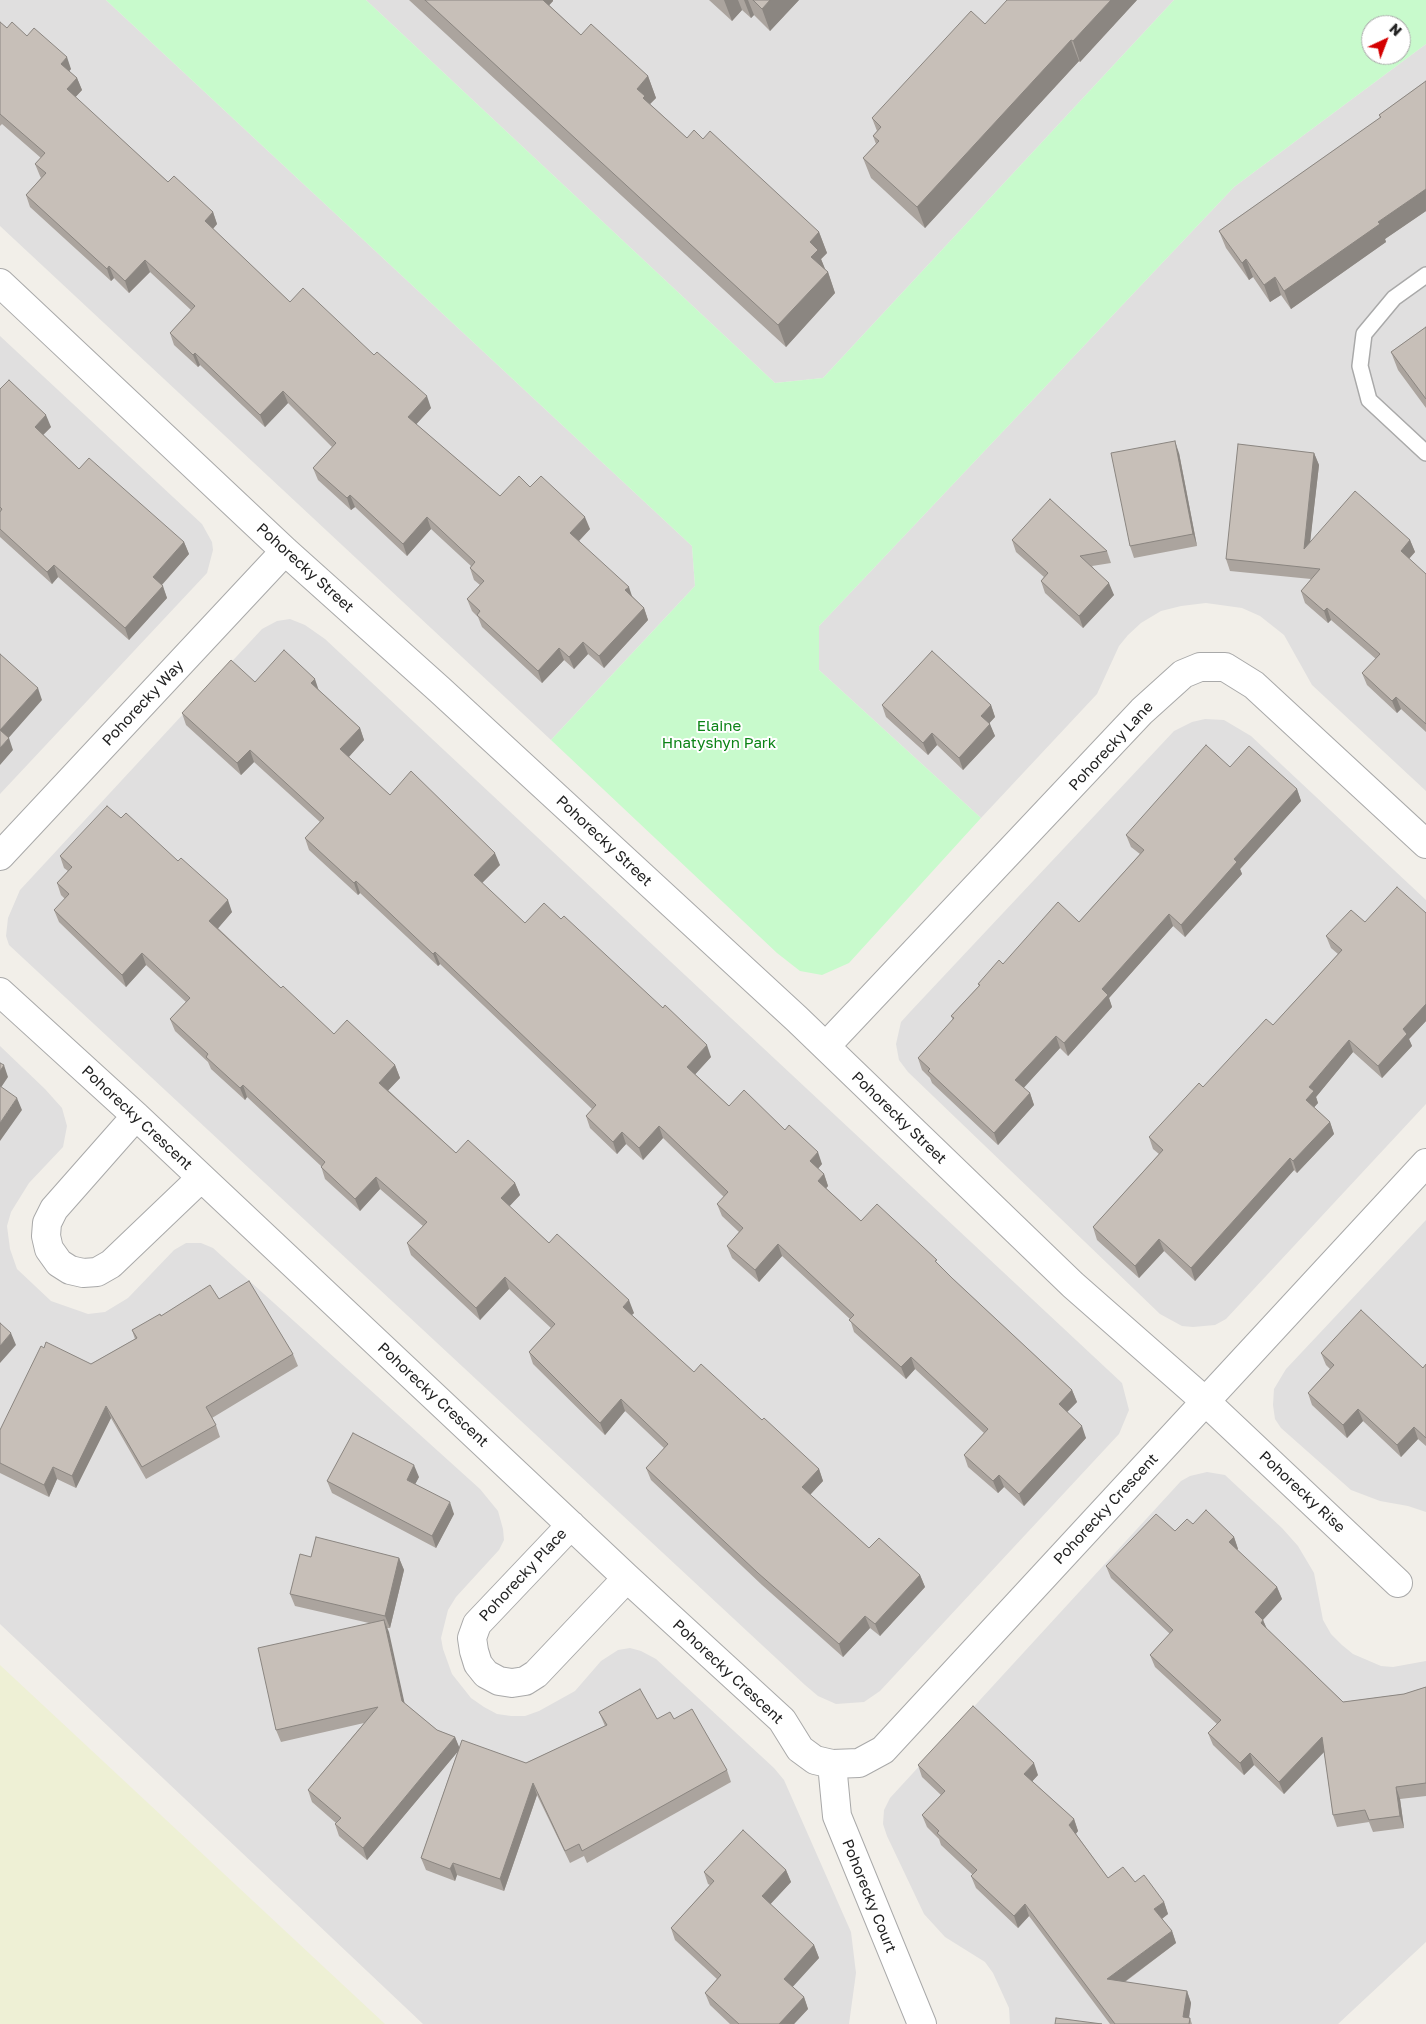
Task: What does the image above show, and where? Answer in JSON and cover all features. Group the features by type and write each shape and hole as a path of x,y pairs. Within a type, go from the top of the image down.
{"street":[{"name":"Pohorecky Street","path":"0,283 285,551 448,697 826,1046 1074,1285 1205,1401"},
{"name":"Pohorecky Way","path":"0,856 285,551"},
{"name":"Pohorecky Lane","path":"826,1046 1142,711 1183,674 1200,667 1225,667 1254,685 1426,844"},
{"name":"Pohorecky Crescent","path":"0,992 136,1116 627,1578 782,1720 800,1749 815,1760 832,1764 859,1763 883,1750 1426,1163"},
{"path":"136,1116 54,1209 47,1223 46,1236 49,1249 59,1263 70,1270 83,1273 97,1272 111,1264 201,1178"},
{"name":"Pohorecky Rise","path":"1205,1401 1398,1583"},
{"name":"Pohorecky Place","path":"571,1525 477,1624 472,1638 474,1651 478,1664 486,1674 499,1681 512,1683 526,1681 536,1674 627,1578"},
{"name":"Pohorecky Court","path":"832,1764 837,1816 922,2024"}],"lane":[{"path":"1426,275 1394,298 1364,334 1360,366 1369,400 1426,453"}],"shaded area":[{"path":"0,0 106,0 692,546 695,586 551,740 0,226"},
{"path":"366,0 1174,0 823,378 775,383"},
{"path":"1426,44 1426,791 1312,685 1284,635 1260,616 1242,608 1206,603 1161,611 1141,623 1128,635 1119,646 1097,694 981,818 819,670 818,627 1234,187 1398,65 1411,65 1411,55"},
{"path":"0,336 202,524 212,542 213,550 207,573 0,794"},
{"path":"290,619 305,625 325,639 1122,1383 1129,1410 1119,1434 880,1691 864,1702 836,1704 818,1696 805,1685 9,945 6,936 8,918 20,890 262,629 277,621"},
{"path":"1205,719 1224,720 1251,736 1426,900 1426,1104 1226,1319 1215,1325 1193,1327 1182,1326 1160,1314 908,1072 899,1060 896,1044 901,1022 1174,731 1192,722"},
{"path":"0,1046 62,1108 67,1126 63,1147 29,1183 11,1212 7,1226 10,1249 17,1269 51,1301 88,1314 105,1312 128,1298 174,1250 186,1243 201,1243 213,1248 480,1489 498,1511 504,1540 499,1550 456,1597 448,1610 441,1638 452,1674 471,1698 484,1707 497,1714 525,1716 539,1711 575,1691 601,1661 618,1650 630,1648 641,1651 656,1659 774,1768 784,1780 851,1932 856,1973 849,2024 423,2024 0,1624"},
{"path":"1426,1220 1426,1512 1408,1506 1380,1501 1351,1490 1281,1428 1275,1419 1273,1405 1274,1389 1286,1369"},
{"path":"1207,1472 1225,1475 1282,1528 1298,1546 1314,1573 1323,1620 1331,1634 1342,1645 1353,1654 1381,1666 1393,1667 1426,1661 1426,1942 1338,2024 1010,2024 1009,2008 993,1973 985,1962 945,1937 924,1914 887,1836 883,1824 884,1810 890,1798 1181,1481 1190,1476"}],"green space":[{"name":"Elaine Hnatyshyn Park","path":"106,0 366,0 775,383 823,378 1174,0 1426,0 1426,44 1411,55 1411,15 1361,15 1361,65 1398,65 1234,187 819,626 819,670 981,818 849,963 822,975 800,971 777,953 551,740 695,586 692,546"},
{"path":"0,1665 385,2024 0,2024"}],"building":[{"path":"425,0 543,0 581,35 591,24 648,76 637,89 645,96 643,98 687,138 694,130 703,139 710,131 819,232 810,242 818,250 811,257 828,272 778,325"},
{"path":"753,0 770,0 762,9"},
{"path":"1007,0 1111,0 1073,41 1071,40 917,207 863,158 879,141 873,136 881,127 872,118 971,11 985,24"},
{"path":"0,22 7,28 12,22 27,36 34,28 67,57 61,64 77,78 67,89 168,182 174,176 213,212 205,221 290,302 303,288 374,355 377,352 427,396 408,417 500,496 519,476 530,487 541,476 585,517 570,533 629,587 625,590 644,608 599,656 583,642 569,657 559,648 538,671 477,615 480,611 467,599 484,581 470,568 475,562 427,517 403,544 350,495 347,498 313,468 336,443 283,391 260,415 195,353 193,355 170,333 195,306 145,260 125,281 109,266 107,269 26,195 46,173 35,164 45,153 0,114"},
{"path":"1426,81 1426,189 1378,222 1380,224 1284,291 1275,277 1264,285 1246,259 1242,263 1219,231 1381,117 1379,115"},
{"path":"1426,327 1426,399 1391,352"},
{"path":"9,380 46,415 35,427 79,469 89,458 184,542 153,577 163,586 125,628 54,565 47,572 0,529 0,512 2,509 0,507 0,389"},
{"path":"1175,441 1193,534 1130,546 1111,453"},
{"path":"1238,444 1314,453 1304,549 1355,491 1410,540 1401,551 1426,574 1426,724 1396,697 1392,701 1362,673 1380,654 1327,608 1324,611 1301,591 1320,569 1226,559"},
{"path":"1050,499 1107,551 1080,556 1109,583 1079,616 1041,581 1048,573 1012,540"},
{"path":"284,650 315,679 311,683 360,728 340,749 390,795 411,771 495,853 474,875 525,923 544,903 561,919 564,916 663,1008 665,1005 707,1045 687,1067 729,1106 744,1090 785,1130 789,1125 818,1152 810,1161 824,1174 818,1181 861,1221 877,1204 937,1260 935,1261 952,1278 1072,1390 1059,1404 1082,1426 1019,1494 999,1475 993,1481 964,1455 988,1429 911,1357 901,1367 849,1320 854,1315 778,1244 755,1270 727,1246 743,1228 717,1204 728,1192 659,1126 639,1148 622,1132 613,1142 586,1116 596,1105 435,952 433,954 356,881 354,883 305,838 324,818 250,750 237,763 182,713 231,660 255,682"},
{"path":"932,651 991,705 981,716 990,724 959,758 932,733 923,743 882,705"},
{"path":"0,654 38,688 0,730"},
{"path":"0,730 9,738 0,748"},
{"path":"1206,745 1230,767 1249,746 1297,789 1234,859 1237,862 1181,925 1169,914 1102,989 1108,995 1064,1043 1056,1036 1015,1080 1030,1093 994,1133 928,1071 930,1069 918,1058 954,1018 951,1016 980,985 978,984 999,960 1003,964 1058,902 1079,922 1144,850 1126,835"},
{"path":"107,806 121,818 126,813 178,861 181,858 228,900 209,921 281,988 283,986 334,1034 347,1020 395,1065 379,1083 456,1153 468,1140 515,1183 501,1198 549,1243 557,1234 629,1300 623,1307 694,1372 701,1364 762,1420 764,1418 819,1469 802,1487 869,1548 879,1538 920,1575 875,1624 865,1616 839,1644 758,1573 646,1468 668,1444 621,1399 600,1423 529,1352 555,1324 505,1277 476,1308 407,1243 427,1222 376,1177 355,1199 321,1167 325,1162 243,1085 240,1088 206,1057 208,1054 170,1019 190,998 142,953 122,975 54,910 69,894 57,883 72,867 60,856"},
{"path":"1397,887 1426,913 1426,1004 1403,1029 1407,1034 1378,1066 1349,1040 1309,1087 1314,1091 1306,1100 1330,1122 1293,1161 1290,1158 1191,1268 1159,1239 1135,1266 1093,1227 1163,1150 1149,1137 1199,1083 1203,1087 1266,1019 1273,1025 1342,950 1326,936 1351,910 1365,922"},
{"path":"0,1063 4,1065 0,1071"},
{"path":"0,1086 17,1098 0,1123"},
{"path":"249,1281 293,1354 206,1407 216,1425 142,1467 106,1406 72,1476 53,1467 44,1485 0,1463 0,1430 41,1346 44,1348 46,1342 91,1364 137,1338 132,1330 160,1314 161,1316 210,1285 219,1299"},
{"path":"1361,1310 1423,1368 1426,1364 1426,1438 1414,1427 1397,1445 1358,1409 1343,1425 1308,1393 1334,1365 1321,1353"},
{"path":"0,1323 11,1333 0,1346"},
{"path":"353,1433 414,1465 407,1480 450,1502 432,1536 327,1481"},
{"path":"1206,1510 1234,1537 1229,1542 1277,1587 1255,1612 1263,1620 1261,1623 1343,1702 1404,1694 1426,1687 1426,1783 1396,1787 1400,1816 1369,1820 1365,1810 1333,1815 1322,1737 1279,1782 1250,1753 1240,1763 1208,1733 1221,1720 1150,1655 1173,1630 1106,1566 1156,1514 1175,1531 1187,1519 1193,1524"},
{"path":"316,1537 399,1558 385,1616 290,1594 300,1554 311,1557"},
{"path":"384,1620 402,1701 437,1730 455,1737 363,1848 335,1824 341,1818 308,1790 378,1707 276,1730 258,1648"},
{"path":"640,1689 657,1719 670,1712 674,1719 692,1709 727,1770 582,1851 579,1844 565,1851 533,1783 500,1879 453,1863 450,1869 421,1858 462,1740 526,1763 607,1725 599,1712"},
{"path":"973,1706 1034,1763 1024,1774 1074,1819 1069,1825 1108,1878 1123,1867 1135,1882 1144,1875 1164,1902 1154,1909 1172,1931 1107,1979 1187,1991 1183,2017 1190,2018 1189,2024 1115,2024 1025,1904 1014,1916 971,1876 977,1870 937,1833 939,1831 922,1815 945,1791 918,1765"},
{"path":"743,1830 786,1870 762,1896 814,1945 784,1979 804,1997 779,2024 739,2024 705,1993 721,1975 671,1928 714,1881 704,1872"},
{"path":"1056,2018 1102,2024 1055,2024"}]}
